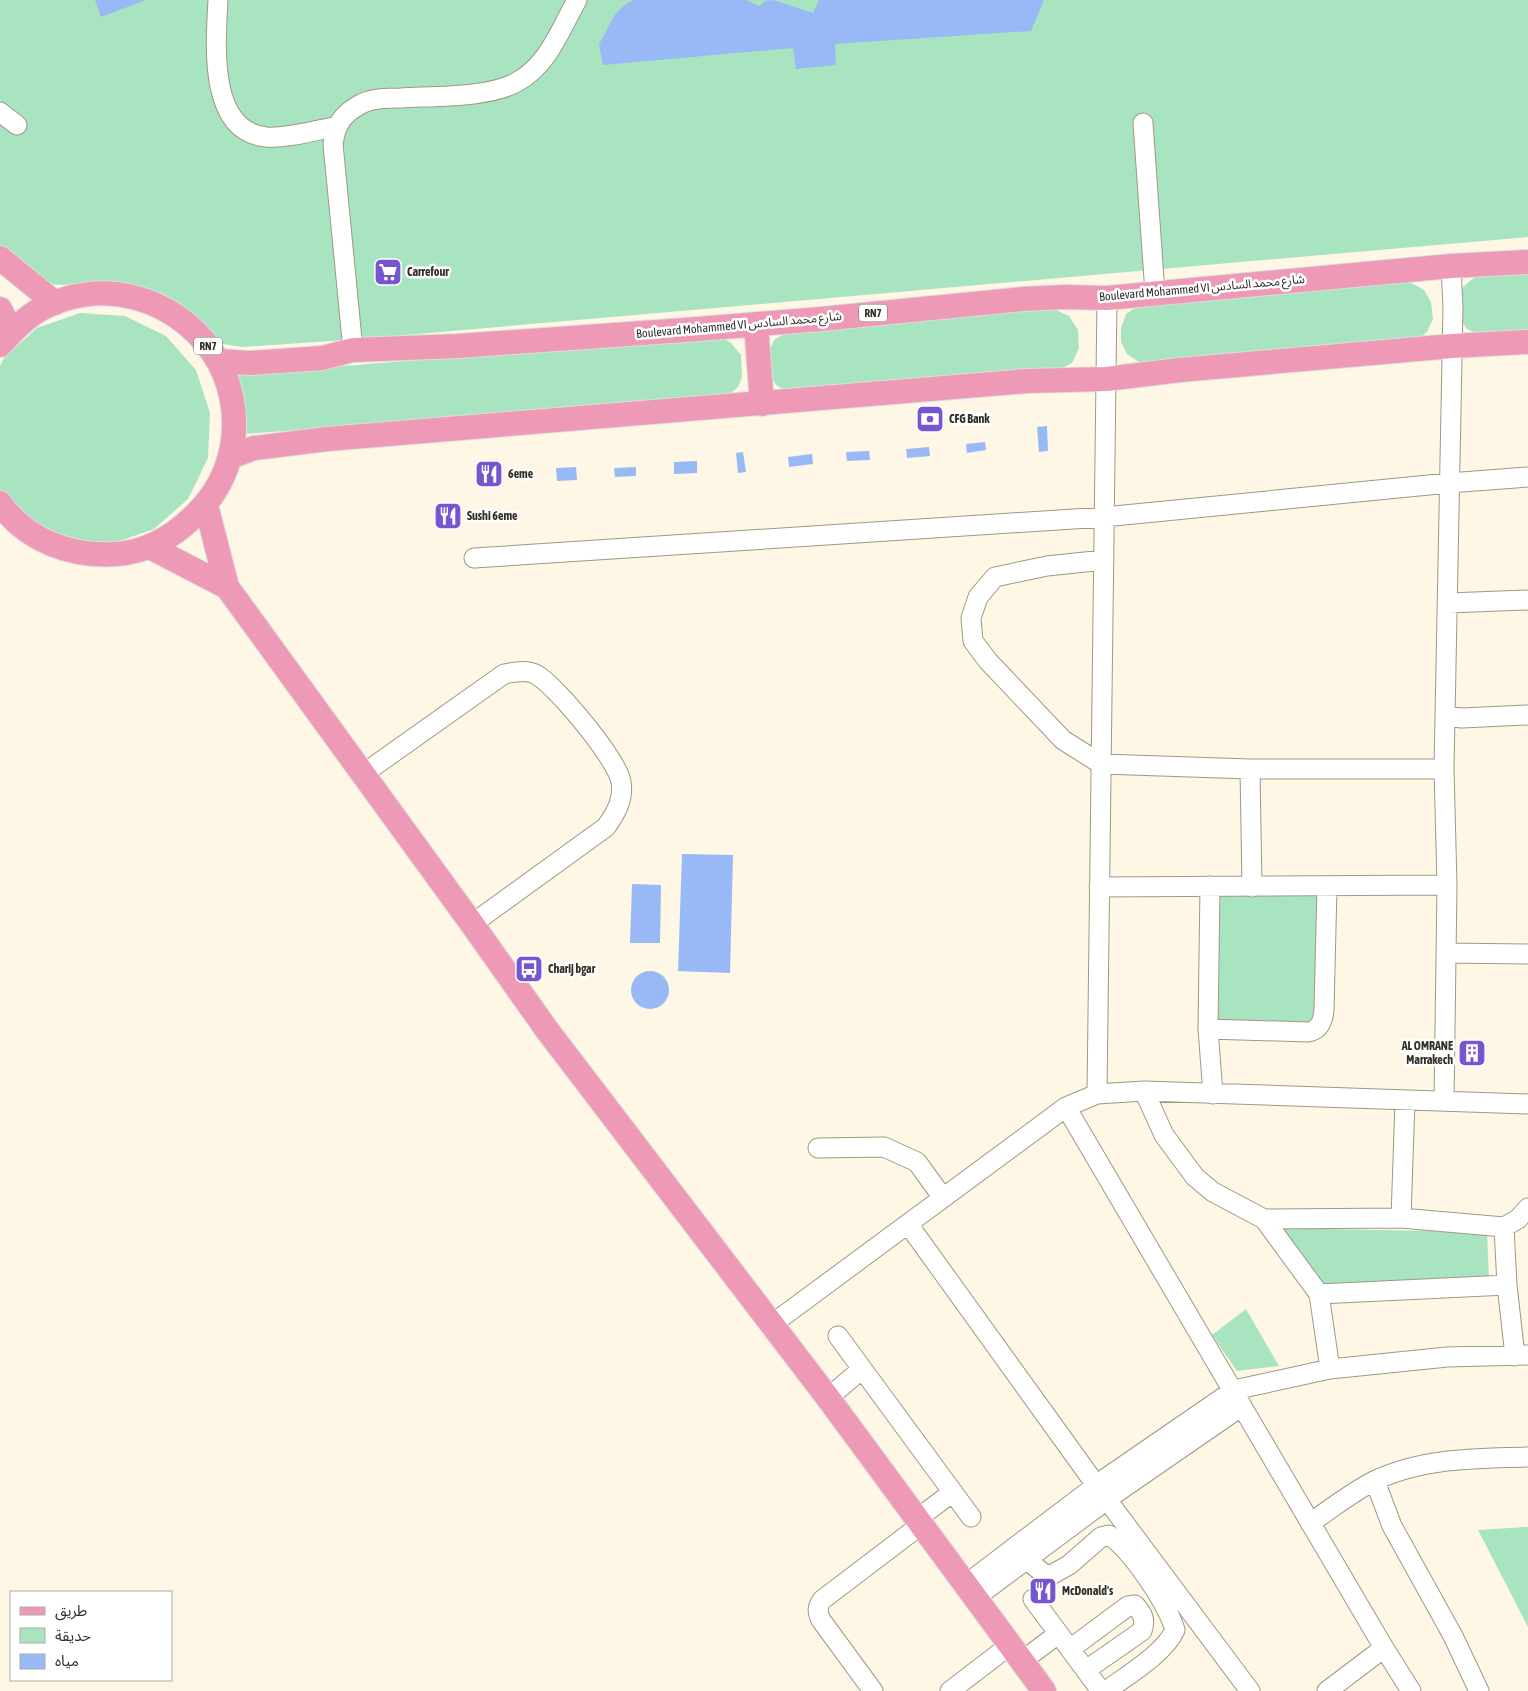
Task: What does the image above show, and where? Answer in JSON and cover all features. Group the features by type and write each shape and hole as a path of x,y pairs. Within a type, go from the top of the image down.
{"main road":[{"path":"0,258 55,303"},
{"name":"Boulevard Mohammed VI شارع محمد السادس","path":"218,361 250,363 322,358 353,350 458,346 756,324 1023,299 1107,298 1450,266 1528,262"},
{"name":"RN7","path":"0,309 6,339 39,310 78,296 101,293 125,295 148,300 189,324 205,341 218,361 226,379 232,398 234,418 234,438 230,457 224,474 206,505 181,530 150,547 124,554 97,555 71,551 46,542 24,528 0,503"},
{"path":"756,324 762,404"},
{"path":"230,457 254,448 327,439 1027,381 1106,380 1180,370 1452,346 1528,342"},
{"path":"206,505 227,587 547,1030 828,1398 1044,1691"},
{"path":"150,547 227,587"}],"street":[{"path":"218,0 216,32 217,71 225,108 234,119 250,132 267,137 278,137 338,126"},
{"path":"353,350 333,144 338,126 349,112 364,103 381,99 469,94 496,89 516,82 538,66 577,0"},
{"path":"0,112 18,125"},
{"path":"1143,123 1155,293"},
{"path":"1444,1101 1447,886 1444,769 1448,603 1448,483 1453,306 1450,266"},
{"path":"1097,1094 1107,298"},
{"path":"474,558 1104,517 1448,483 1528,477"},
{"path":"1104,560 1047,566 995,577 978,597 971,618 973,641 988,661 1062,740 1100,764 1250,769 1444,769"},
{"path":"1448,603 1528,600"},
{"path":"363,774 504,674 522,670 537,674 593,732 621,780 621,800 616,812 606,827 472,924"},
{"path":"1445,716 1462,718 1528,715"},
{"path":"1250,769 1252,887"},
{"path":"1210,886 1208,1029 1213,1094"},
{"path":"1099,887 1447,886"},
{"path":"1208,1029 1308,1032 1314,1031 1319,1027 1323,1020 1324,1010 1326,887"},
{"path":"1446,953 1528,954"},
{"path":"1144,1091 1164,1135 1195,1177 1213,1192 1264,1219 1319,1294 1330,1369"},
{"path":"771,1325 1066,1107 1097,1094 1144,1091 1528,1104"},
{"path":"1401,1218 1404,1101"},
{"path":"1066,1107 1310,1523 1411,1691"},
{"path":"818,1148 884,1148 916,1162 943,1198"},
{"path":"1264,1219 1401,1218 1504,1227 1518,1219 1528,1208"},
{"path":"908,1224 1102,1492 1250,1691"},
{"path":"970,1592 1102,1492 1238,1398 1330,1369 1447,1358 1521,1356 1507,1285 1504,1227"},
{"path":"1319,1294 1507,1285"},
{"path":"838,1336 971,1518"},
{"path":"828,1398 862,1369"},
{"path":"1310,1523 1357,1491 1376,1481 1406,1470 1433,1463 1528,1457"},
{"path":"1376,1481 1392,1526 1454,1636 1479,1691"},
{"path":"873,1691 821,1620 818,1615 819,1604 920,1522 953,1492"},
{"path":"970,1592 1027,1560 1102,1492"},
{"path":"1027,1560 1043,1573 1051,1575 1069,1565 1100,1537 1109,1535 1118,1542 1146,1578 1163,1604 1175,1630 1172,1638 1162,1649 1106,1691"},
{"path":"1033,1599 1101,1691"},
{"path":"1070,1649 1128,1606 1135,1605 1142,1612 1145,1622 1142,1631 1086,1670"},
{"path":"950,1691 1016,1653 1058,1634"},
{"path":"1327,1691 1384,1648"}],"green space":[{"path":"0,0 1528,0 1528,237 360,339 242,347 223,344 148,291 119,282 63,285 44,284 19,272 0,246"},
{"path":"1528,271 1528,333 1482,336 1467,329 1458,317 1456,301 1462,288 1477,275"},
{"path":"1406,280 1424,290 1431,302 1433,319 1427,332 1415,343 1142,364 1127,354 1121,342 1121,328 1126,314 1142,303"},
{"path":"1054,309 1069,316 1078,330 1079,348 1072,363 1057,371 792,394 776,385 770,375 768,354 774,340 789,331"},
{"path":"80,313 125,316 166,336 196,370 210,413 208,458 188,499 154,529 111,544 66,541 25,521 0,492 0,366 4,358 37,328"},
{"path":"718,335 731,343 741,355 742,377 738,387 724,399 244,434 236,375"},
{"path":"1214,893 1322,896 1317,1025 1210,1026"},
{"path":"1267,1228 1487,1232 1489,1281 1315,1294"},
{"path":"1246,1309 1279,1366 1237,1371 1212,1335"},
{"path":"1528,1527 1528,1627 1478,1530"}],"water":[{"path":"95,0 146,0 101,17"},
{"path":"634,0 746,0 759,6 765,1 774,0 813,13 819,0 1044,0 1031,31 835,44 836,65 796,69 793,48 603,65 599,44 613,18 622,7"},
{"path":"1047,426 1048,451 1039,452 1037,427"},
{"path":"985,442 986,450 967,453 966,444"},
{"path":"929,447 930,456 907,458 906,449"},
{"path":"869,451 870,460 847,461 846,452"},
{"path":"743,452 746,472 738,473 736,453"},
{"path":"812,454 813,464 789,467 788,457"},
{"path":"697,461 697,473 674,474 674,462"},
{"path":"576,467 577,480 557,481 556,468"},
{"path":"636,467 636,476 615,477 614,468"},
{"path":"682,854 733,855 730,973 678,971"},
{"path":"632,884 661,885 660,943 630,943"},
{"path":"650,971 664,976 669,990 664,1004 650,1009 636,1004 631,990 636,976"}],"place":[{"name":"Carrefour","path":"388,272"},
{"name":"CFG Bank","path":"930,419"},
{"name":"6eme","path":"489,474"},
{"name":"Sushi 6eme","path":"448,516"},
{"name":"Charij bgar","path":"529,969"},
{"name":"AL OMRANE Marrakech","path":"1472,1053"},
{"name":"McDonald's","path":"1043,1591"}]}
